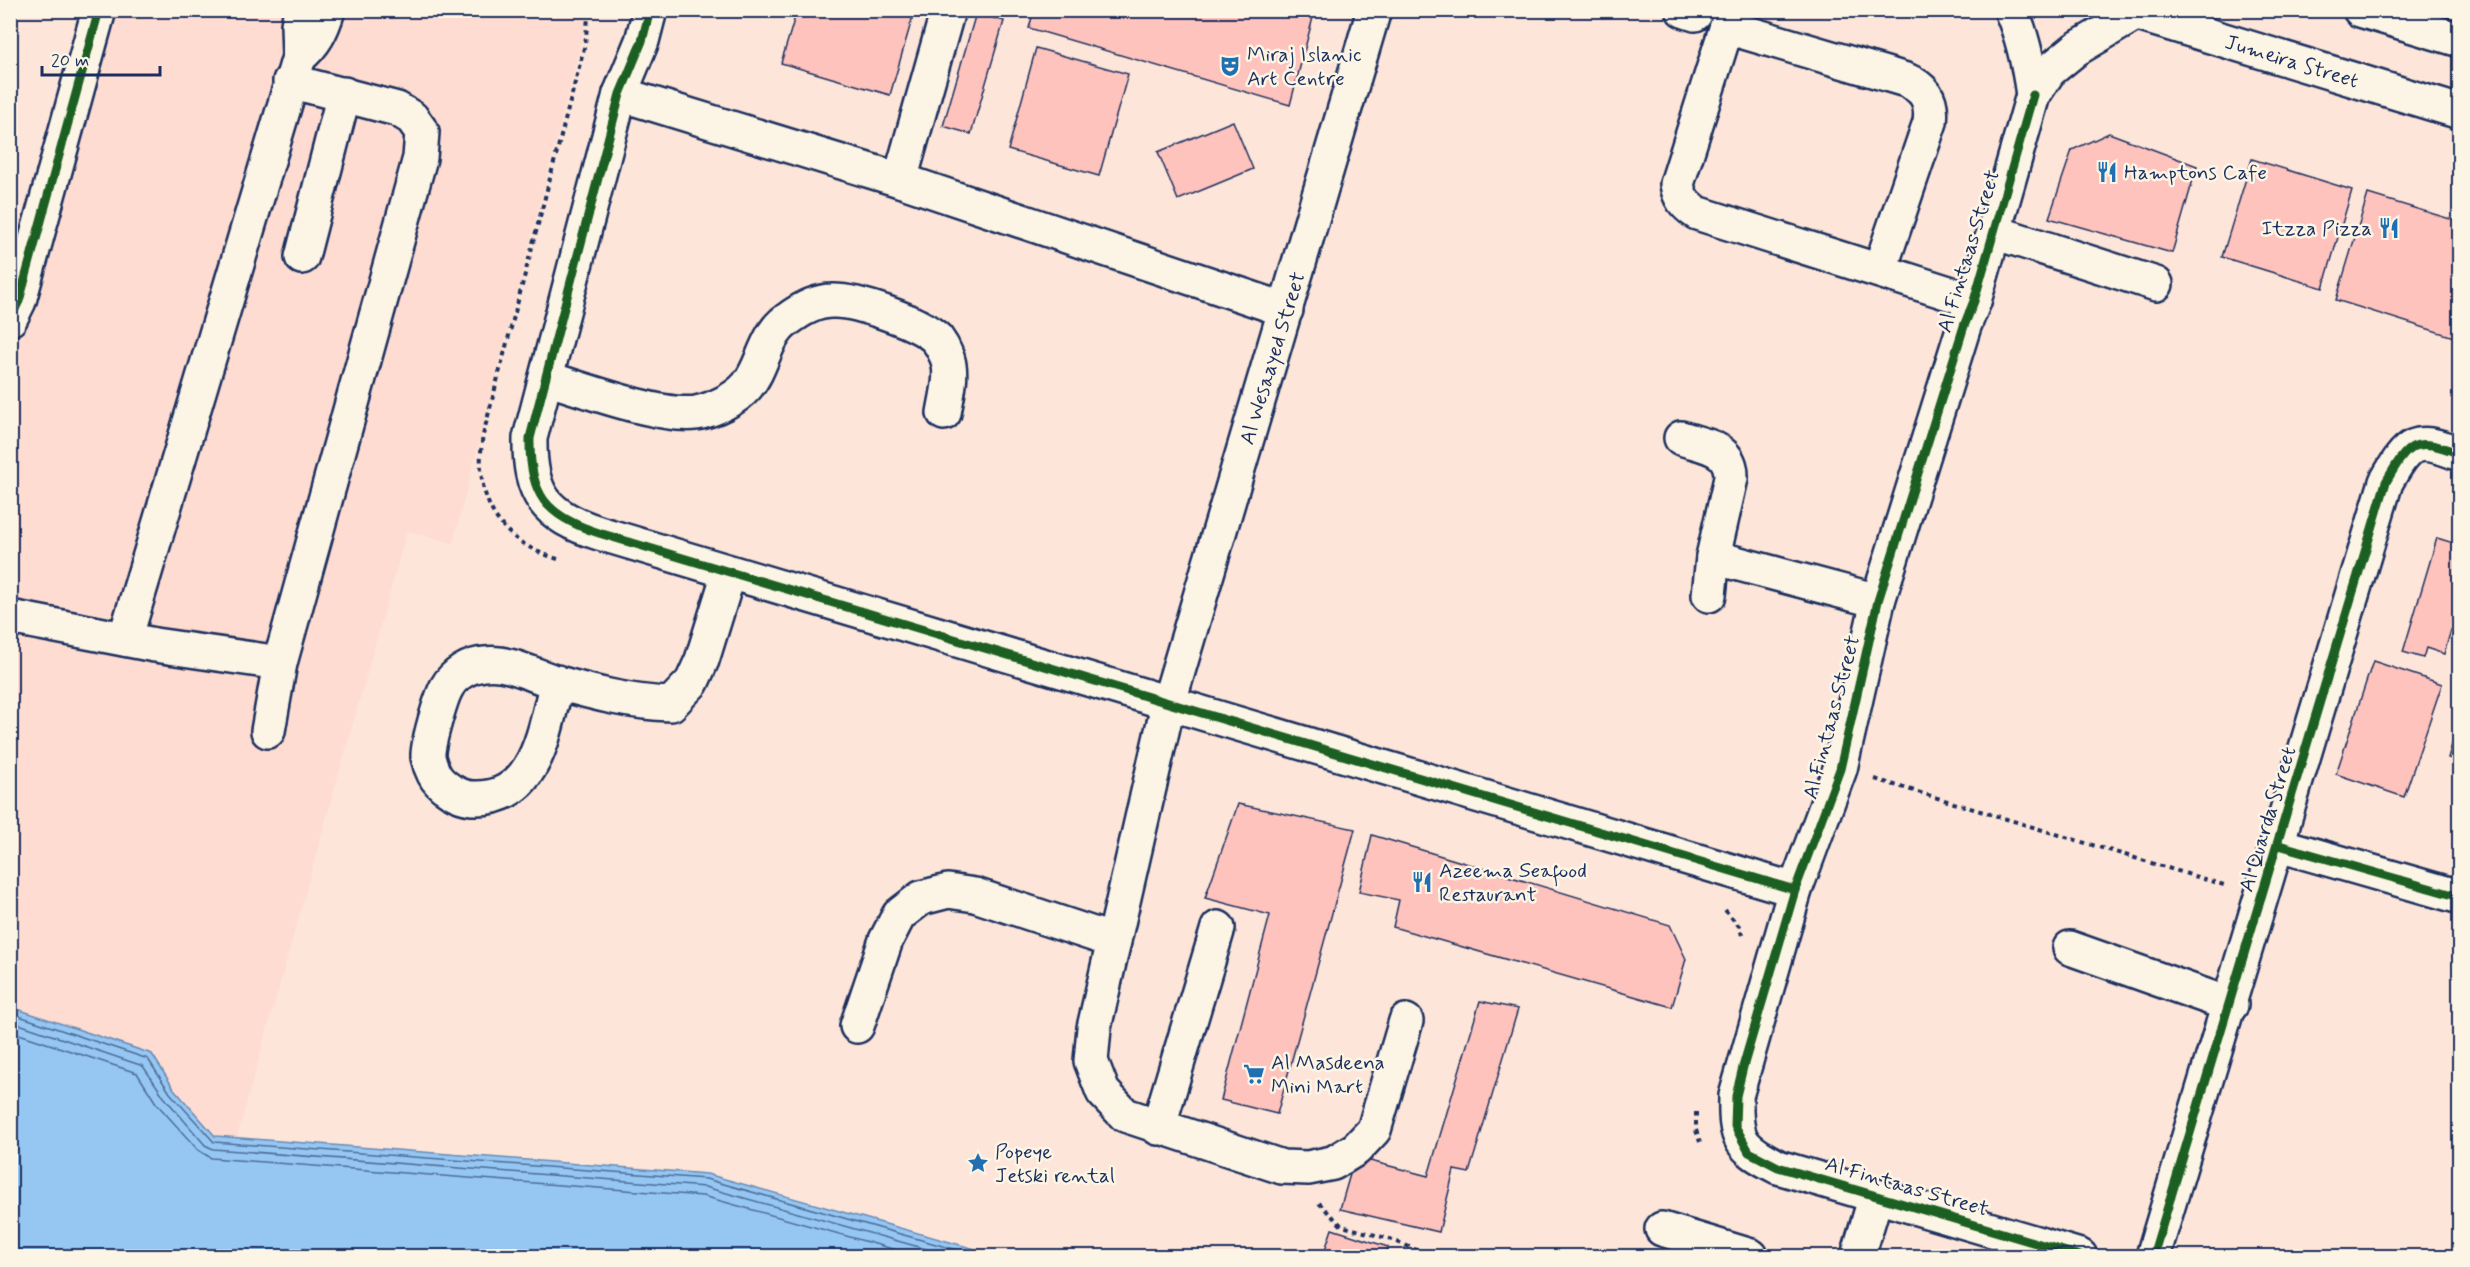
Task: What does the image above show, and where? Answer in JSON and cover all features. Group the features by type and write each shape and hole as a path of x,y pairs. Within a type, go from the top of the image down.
{"street":[{"path":"10,319 19,301 99,10"},
{"path":"125,639 295,69 301,10"},
{"path":"295,69 320,35 328,10"},
{"path":"650,10 642,41 620,94 530,438 529,466 537,492 554,512 574,526 1168,705 1795,890"},
{"path":"900,180 948,10"},
{"name":"Al Wesaayed Street","path":"1374,10 1168,705 1094,1028 1091,1061 1103,1092 1125,1115 1158,1128 1282,1167 1308,1168 1333,1163 1356,1149 1374,1130 1407,1021"},
{"name":"Al Fintaas Street","path":"2011,10 2019,27 2030,70 2033,95"},
{"path":"2360,10 2460,40"},
{"name":"Al Fintaas Street","path":"2080,1257 1778,1167 1749,1152 1736,1126 1736,1096 1795,890 1840,769 1878,601 1964,326 1974,301 2033,95 2049,71 2076,49 2130,12"},
{"name":"Jumeira Street","path":"2130,12 2460,112"},
{"path":"1880,269 1930,122 1930,102 1926,93 1917,85 1906,80 1730,19 1680,171 1677,184 1679,196 1686,206 1697,213 1880,269 1974,301"},
{"path":"268,731 280,663 420,158 422,132 412,118 398,109 344,94 295,69"},
{"path":"302,257 344,94"},
{"path":"620,94 900,180 1286,310"},
{"path":"1994,232 2156,284"},
{"path":"546,378 666,412 696,413 724,403 748,385 769,343 784,322 805,307 830,301 856,302 924,329 938,340 947,356 950,374 944,413"},
{"path":"1681,438 1716,449 1726,455 1731,466 1731,478 1713,557 1709,595"},
{"name":"Al Quarda Street","path":"2153,1257 2279,845 2386,482 2405,451 2416,446 2436,445 2460,454"},
{"path":"1713,557 1878,601"},
{"path":"556,682 539,748 529,769 518,784 503,793 485,798 466,797 448,789 435,776 428,758 430,739 447,687 457,675 470,667 501,664 556,682 637,703 671,704 692,682 702,660 729,573"},
{"path":"10,617 125,639 280,663"},
{"path":"2279,845 2460,897"},
{"path":"857,1026 886,940 899,915 921,898 948,891 975,895 1114,941"},
{"path":"1158,1128 1218,928"},
{"path":"2070,948 2230,1005"},
{"path":"1858,1257 1876,1196"},
{"path":"1662,1229 1750,1257"}],"path":[{"path":"1840,769 2262,897"},
{"path":"1282,1167 1342,1226 1390,1239 1431,1257"}],"shaded area":[{"path":"98,11 589,11 453,543 407,531 237,1137 215,1136 174,1089 152,1054 11,1007 11,303"}],"water":[{"path":"11,1007 152,1054 174,1089 215,1136 707,1174 1000,1256 11,1256"}],"building":[{"path":"797,10 895,10 913,16 890,95 781,63"},
{"name":"Miraj Islanic Art Centre","path":"1034,10 1315,10 1290,105 1029,28"},
{"path":"976,13 1004,21 971,134 943,126"},
{"path":"1036,48 1128,74 1099,176 1008,150"},
{"path":"1233,121 1253,169 1178,200 1158,152"},
{"path":"2109,133 2197,166 2172,253 2049,218 2072,150"},
{"path":"2252,159 2352,190 2323,288 2222,257"},
{"path":"2368,194 2460,222 2460,339 2336,300"},
{"path":"2437,538 2460,545 2460,633 2451,630 2444,654 2426,648 2423,658 2403,652"},
{"path":"2373,661 2442,684 2404,797 2336,774"},
{"path":"2460,717 2460,761 2448,758"},
{"path":"1238,804 1355,829 1277,1114 1221,1100 1270,915 1205,898"},
{"path":"1372,835 1670,925 1686,959 1672,1007 1393,927 1399,900 1359,892"},
{"path":"1480,1001 1518,1009 1469,1173 1454,1170 1439,1232 1340,1209 1355,1157 1428,1176"},
{"path":"1332,1229 1388,1247 1385,1256 1323,1256"}],"cycle path":[{"path":"10,319 19,301 99,10"},
{"path":"650,10 642,41 620,94 530,438 530,457 537,488 553,510 565,519 599,533 1795,890"},
{"path":"2033,95 1974,301 1964,326 1878,601 1840,769 1795,890 1743,1067 1736,1096 1735,1126 1749,1152 1778,1167 2080,1256"},
{"path":"2153,1256 2386,482 2401,458 2414,446 2432,445 2460,454"},
{"path":"2279,845 2460,897"}],"place":[{"name":"Miraj Islanic Art Centre","path":"1230,66"},
{"name":"Hamptons Cafe","path":"2107,172"},
{"name":"Itzza Pizza","path":"2389,228"},
{"name":"Azeema Seafood Restaurant","path":"1422,882"},
{"name":"Al Masdeena Mini Mart","path":"1254,1074"},
{"name":"Popeye Jetski rental","path":"978,1163"}]}
